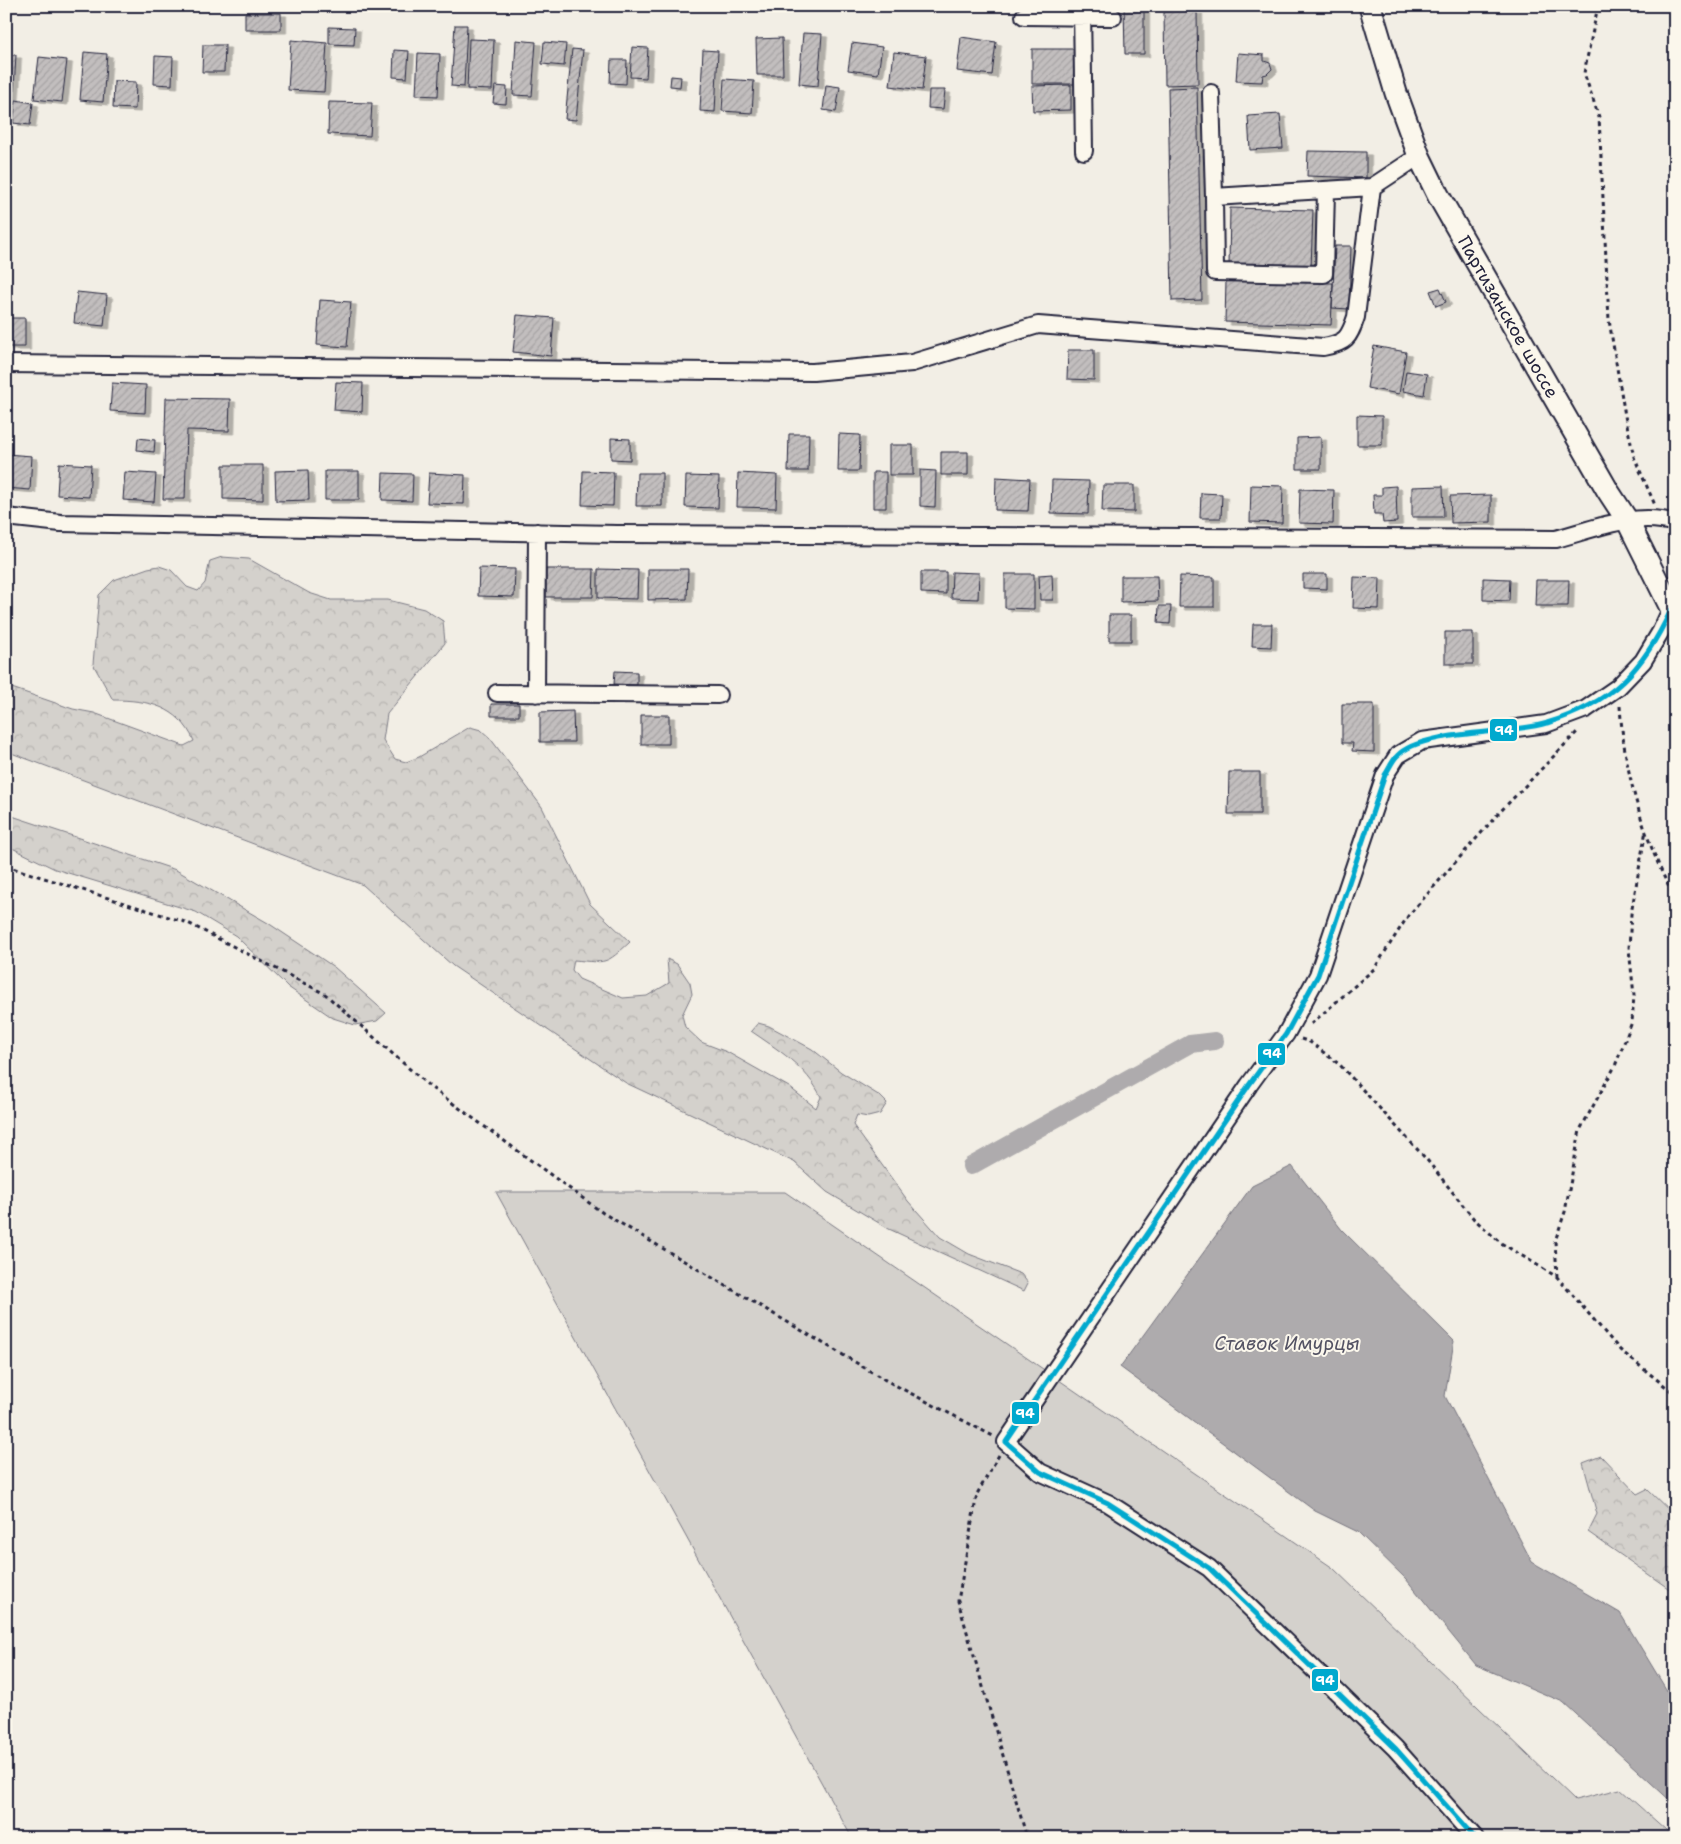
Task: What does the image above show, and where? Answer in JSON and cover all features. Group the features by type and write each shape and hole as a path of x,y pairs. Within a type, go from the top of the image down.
{"main road":[{"name":"Партизанское шоссе","path":"1370,6 1396,93 1419,156 1442,203 1608,491 1627,520 1674,609"}],"street":[{"path":"1082,6 1084,152"},
{"path":"1024,16 1113,17"},
{"path":"1211,93 1215,272 1324,274 1326,190"},
{"path":"1214,196 1372,187 1419,156"},
{"path":"6,364 813,372 912,363 1038,325 1323,347 1338,344 1350,334 1356,317 1372,187"},
{"path":"6,517 61,523 627,534 1556,539 1627,520 1668,521"},
{"path":"536,694 537,532"},
{"path":"1475,1838 1395,1748 1209,1568 1108,1504 1040,1472 1006,1442 1249,1085 1286,1034 1318,975 1385,775 1398,755 1422,741 1546,724 1586,709 1618,687 1643,661 1674,609"},
{"path":"497,693 718,695"}],"path":[{"path":"1598,6 1584,73 1599,117 1609,320 1634,458 1668,521"},
{"path":"1618,687 1629,774 1646,830 1675,899"},
{"path":"1286,1034 1311,1024 1374,969 1408,916 1497,815 1580,728"},
{"path":"1558,1277 1555,1241 1565,1212 1580,1130 1615,1066 1632,1022 1634,994 1629,949 1631,914 1646,830"},
{"path":"6,866 188,923 325,994 428,1086 603,1213 887,1381 1006,1442 977,1494 958,1601 1027,1838"},
{"path":"1286,1034 1310,1042 1340,1065 1427,1160 1474,1219 1501,1243 1558,1277 1585,1312 1620,1350 1675,1394"}],"green space":[{"path":"222,557 249,559 309,593 331,600 388,600 424,609 443,621 445,643 387,714 383,740 395,759 406,762 419,757 470,727 481,730 490,738 542,807 590,904 630,942 605,961 574,960 572,970 579,979 623,998 647,996 669,983 667,959 677,964 690,983 692,994 682,1015 685,1027 701,1042 727,1052 789,1087 816,1108 821,1097 808,1077 791,1060 751,1031 758,1023 769,1026 812,1049 841,1072 880,1096 887,1103 880,1114 868,1117 857,1115 853,1125 908,1201 940,1237 969,1254 1021,1274 1028,1283 1024,1291 889,1229 827,1192 794,1162 626,1083 453,966 363,885 6,751 6,686 73,709 94,713 184,746 194,741 188,729 180,720 161,707 138,701 113,700 93,664 99,595 114,580 159,566 171,570 187,587 198,591 205,583 210,561"},
{"path":"6,814 176,870 268,923 334,967 386,1013 377,1021 355,1025 333,1018 288,987 236,936 196,912 55,869 6,845"},
{"path":"496,1192 785,1192 1333,1568 1575,1800 1620,1789 1675,1838 1617,1838 1612,1834 1615,1838 852,1838"},
{"path":"1601,1456 1637,1494 1647,1489 1675,1516 1675,1593 1588,1532 1597,1514 1583,1463"}],"water":[{"name":"Ставок Имурцы","path":"1292,1166 1342,1230 1454,1341 1445,1396 1532,1562 1620,1613 1675,1704 1675,1805 1563,1702 1476,1665 1406,1579 1358,1532 1315,1511 1120,1367 1252,1186"}],"building":[{"path":"1124,6 1144,6 1144,54 1125,54"},
{"path":"1197,11 1198,84 1165,85 1164,12"},
{"path":"245,13 281,13 281,30 245,30"},
{"path":"455,25 467,25 464,87 451,86"},
{"path":"329,27 355,28 354,45 329,44"},
{"path":"803,33 822,34 818,86 799,84"},
{"path":"961,37 996,42 992,75 957,71"},
{"path":"782,38 783,75 757,75 756,39"},
{"path":"469,39 494,40 492,90 467,89"},
{"path":"291,40 327,43 324,92 288,90"},
{"path":"516,40 536,42 532,96 513,95"},
{"path":"544,42 566,44 564,66 542,64"},
{"path":"852,43 882,47 878,74 848,70"},
{"path":"203,45 225,45 224,72 202,72"},
{"path":"632,47 648,48 646,78 630,77"},
{"path":"572,49 583,50 576,120 565,119"},
{"path":"1032,49 1075,49 1075,84 1032,84"},
{"path":"394,50 409,51 407,78 393,77"},
{"path":"703,50 718,51 715,112 700,111"},
{"path":"84,52 107,54 103,102 80,100"},
{"path":"894,52 926,56 922,90 890,86"},
{"path":"418,53 440,54 438,96 416,95"},
{"path":"1238,53 1264,55 1264,61 1270,63 1272,69 1263,75 1262,82 1236,81"},
{"path":"6,55 16,55 13,106 6,105"},
{"path":"155,56 173,57 172,85 154,84"},
{"path":"39,57 67,60 62,102 34,99"},
{"path":"611,60 627,60 626,84 610,83"},
{"path":"671,76 681,77 680,87 670,86"},
{"path":"724,79 754,81 752,113 722,111"},
{"path":"114,81 136,82 135,109 113,108"},
{"path":"826,85 840,87 836,112 823,110"},
{"path":"1071,85 1071,110 1033,111 1032,86"},
{"path":"495,86 507,87 506,104 493,103"},
{"path":"1197,87 1202,300 1172,301 1168,88"},
{"path":"929,90 945,90 943,109 928,108"},
{"path":"16,100 33,103 30,125 13,123"},
{"path":"329,102 372,103 370,136 328,134"},
{"path":"1280,114 1283,148 1250,150 1248,116"},
{"path":"1308,151 1366,152 1366,178 1307,176"},
{"path":"1230,208 1313,210 1311,269 1229,267"},
{"path":"1335,246 1351,246 1349,309 1332,308"},
{"path":"1226,281 1333,283 1331,325 1225,322"},
{"path":"1440,288 1446,302 1436,306 1430,291"},
{"path":"77,292 107,295 104,326 74,323"},
{"path":"320,300 351,302 347,347 317,345"},
{"path":"517,315 554,318 551,356 513,352"},
{"path":"6,318 25,318 25,347 6,347"},
{"path":"1374,346 1406,352 1399,394 1367,388"},
{"path":"1068,350 1094,350 1094,380 1067,379"},
{"path":"1406,371 1427,374 1424,395 1403,391"},
{"path":"336,382 363,383 362,412 334,410"},
{"path":"112,383 146,385 145,413 110,411"},
{"path":"166,398 230,399 229,431 187,430 185,499 163,499"},
{"path":"1357,415 1382,416 1382,445 1357,445"},
{"path":"789,434 809,434 808,471 788,471"},
{"path":"839,434 860,435 859,471 838,471"},
{"path":"1321,437 1321,469 1297,469 1297,438"},
{"path":"138,438 155,440 154,452 137,450"},
{"path":"611,438 630,439 630,460 611,459"},
{"path":"889,445 913,445 913,475 889,475"},
{"path":"941,452 968,452 968,475 941,475"},
{"path":"6,454 32,456 30,490 6,488"},
{"path":"59,463 91,465 89,497 57,495"},
{"path":"223,465 263,465 263,500 223,499"},
{"path":"308,470 309,500 276,501 275,471"},
{"path":"920,470 936,471 935,507 920,506"},
{"path":"325,471 359,471 359,500 325,500"},
{"path":"583,471 614,472 613,506 582,505"},
{"path":"125,472 156,474 154,502 123,500"},
{"path":"873,472 886,472 886,508 873,508"},
{"path":"383,473 413,474 412,501 382,500"},
{"path":"429,473 465,475 464,504 427,503"},
{"path":"637,473 662,473 662,506 636,506"},
{"path":"738,473 777,475 776,508 737,507"},
{"path":"686,476 719,477 718,508 685,507"},
{"path":"996,477 1030,479 1028,511 995,510"},
{"path":"1052,480 1089,481 1088,514 1051,513"},
{"path":"1103,485 1134,485 1134,512 1102,511"},
{"path":"1251,485 1283,486 1282,523 1250,522"},
{"path":"1396,486 1397,522 1383,523 1382,514 1374,514 1373,495 1382,495 1382,487"},
{"path":"1443,486 1444,517 1412,517 1412,487"},
{"path":"1300,489 1334,490 1333,524 1299,523"},
{"path":"1201,493 1222,494 1221,518 1200,518"},
{"path":"1491,495 1491,522 1451,523 1450,496"},
{"path":"479,568 515,569 514,597 478,596"},
{"path":"546,569 594,569 593,597 546,597"},
{"path":"598,569 638,570 637,599 598,598"},
{"path":"648,569 688,569 687,599 648,600"},
{"path":"921,572 946,572 946,594 921,593"},
{"path":"952,572 979,573 978,599 951,598"},
{"path":"1005,574 1034,574 1034,609 1005,608"},
{"path":"1052,574 1053,600 1040,600 1039,575"},
{"path":"1303,574 1327,574 1327,589 1303,588"},
{"path":"1121,576 1157,576 1158,601 1121,602"},
{"path":"1180,576 1214,577 1214,607 1179,607"},
{"path":"1354,577 1380,578 1379,609 1353,608"},
{"path":"1483,578 1510,579 1509,601 1483,600"},
{"path":"1536,580 1569,580 1568,606 1535,606"},
{"path":"1159,606 1171,606 1170,624 1158,623"},
{"path":"1109,615 1131,615 1131,641 1109,641"},
{"path":"1253,624 1272,624 1271,647 1252,646"},
{"path":"1445,632 1473,632 1473,664 1445,664"},
{"path":"615,671 637,672 637,685 614,684"},
{"path":"491,704 519,704 519,716 491,716"},
{"path":"1342,704 1374,704 1374,752 1352,751 1353,743 1342,743"},
{"path":"573,711 574,742 540,742 540,712"},
{"path":"641,715 669,715 669,744 641,744"},
{"path":"1229,772 1260,772 1260,814 1228,814"}],"waterway":[{"path":"971,1166 1190,1044 1215,1041"}],"transit line":[{"name":"94","path":"1475,1838 1395,1748 1209,1568 1108,1503 1040,1472 1006,1442 1249,1085 1286,1034 1318,975 1385,775 1395,758 1409,747 1426,741 1531,727 1570,715 1590,705 1623,682 1637,667 1649,650 1671,610"}]}
